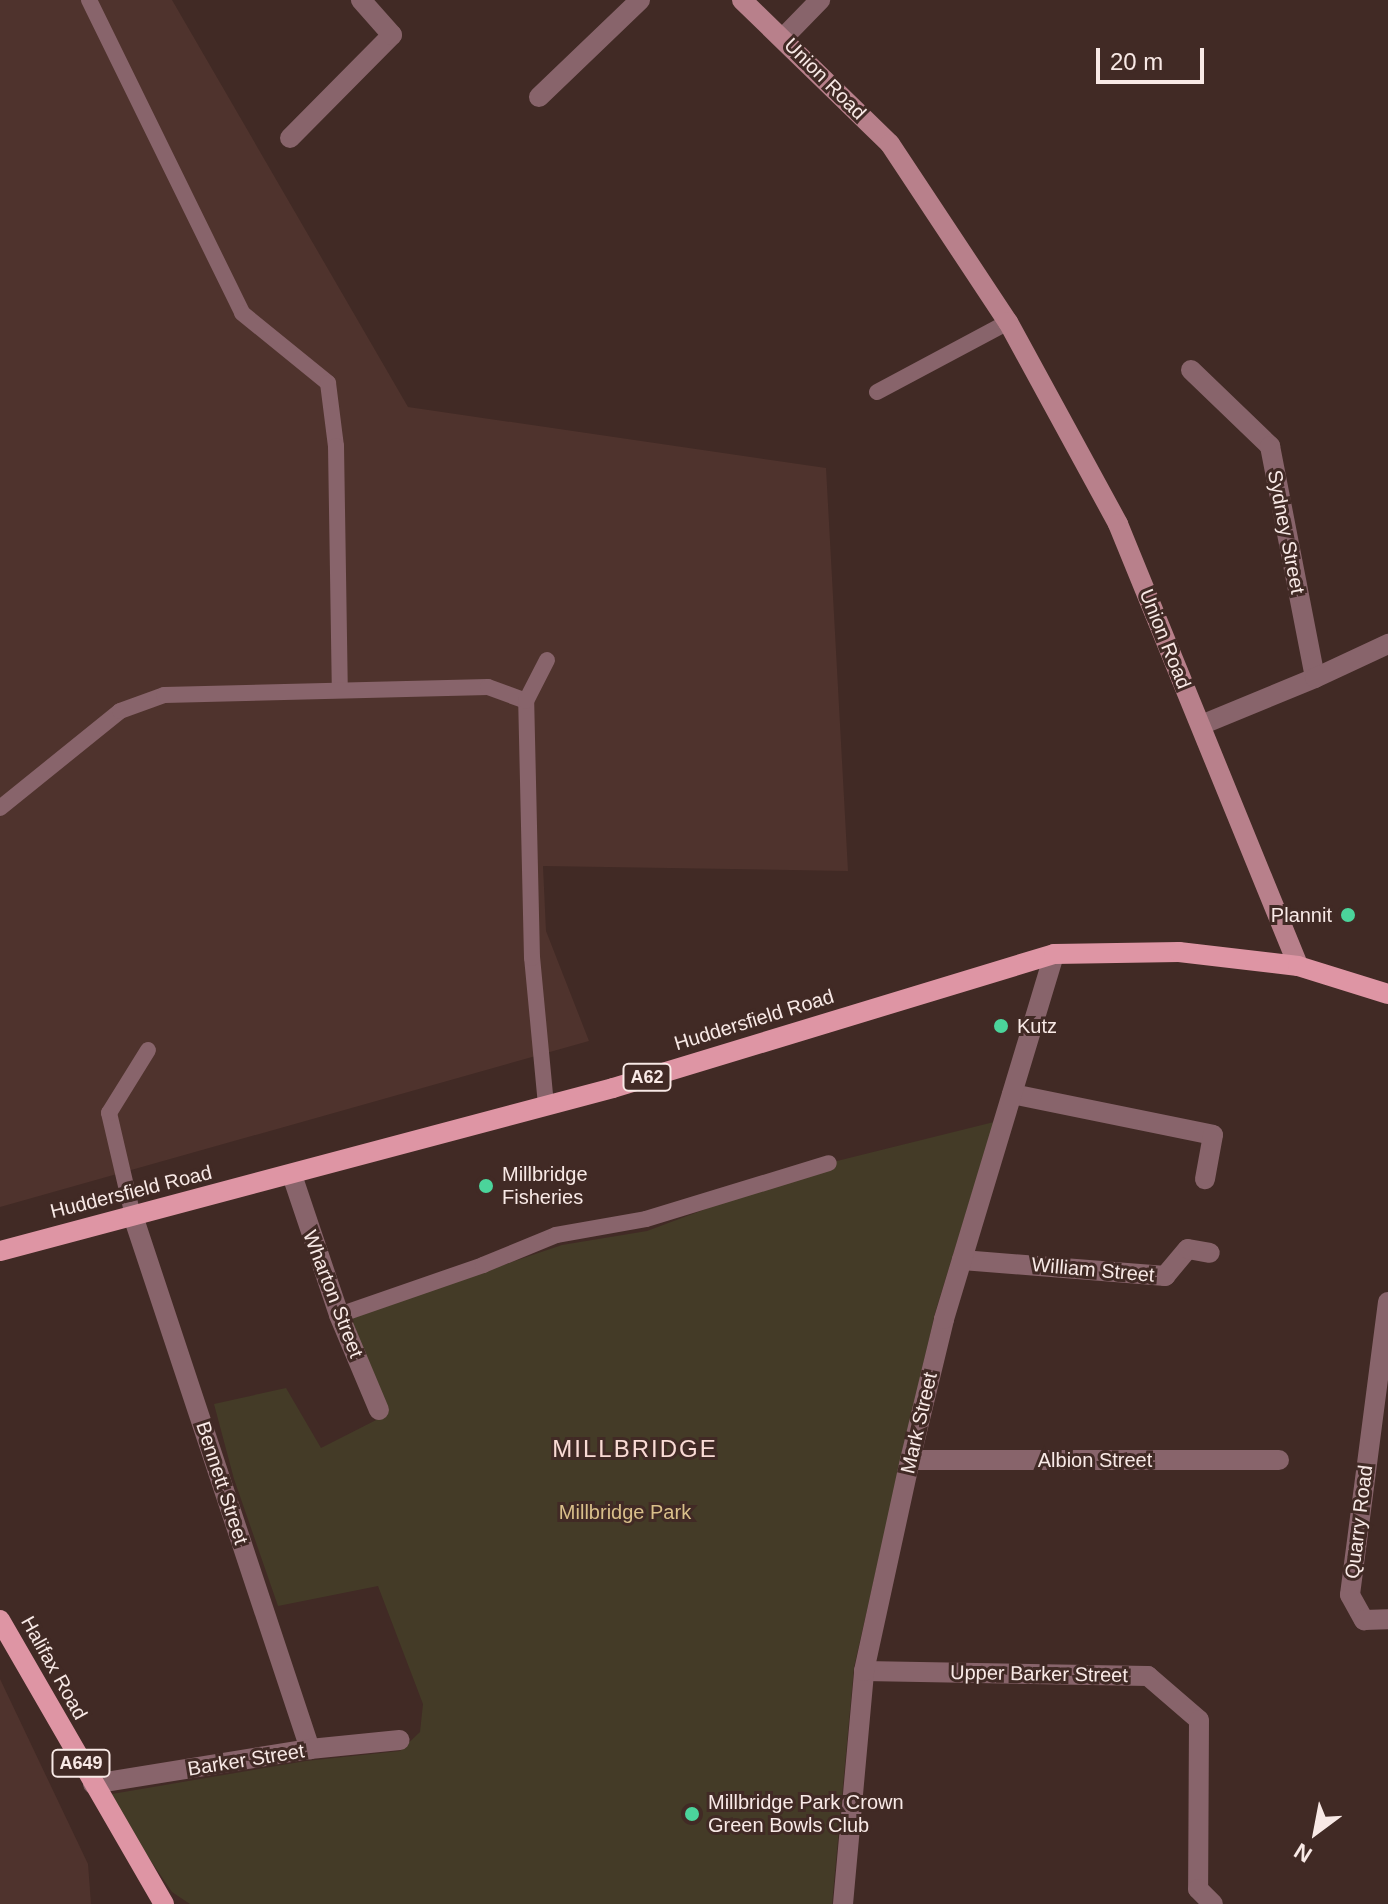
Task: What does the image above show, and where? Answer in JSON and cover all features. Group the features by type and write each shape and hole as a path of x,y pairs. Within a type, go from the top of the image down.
{"main road":[{"name":"Huddersfield Road","path":"0,1251 546,1105 1054,954 1179,952 1298,966 1388,994"},
{"name":"Halifax Road","path":"0,1620 164,1904"}],"street":[{"path":"290,138 392,35 361,0"},
{"path":"539,97 640,0"},
{"name":"Union Road","path":"742,0 784,37 890,144 1008,322 1118,524 1298,966"},
{"path":"784,37 820,0"},
{"name":"Sydney Street","path":"1191,370 1270,446 1315,678"},
{"path":"1201,725 1388,644"},
{"name":"Mark Street","path":"843,1904 864,1671 910,1460 962,1260 1054,954"},
{"path":"1012,1094 1213,1135 1205,1179"},
{"name":"Wharton Street","path":"292,1175 339,1315 379,1410"},
{"name":"Bennett Street","path":"133,1216 310,1749"},
{"name":"William Street","path":"962,1260 1165,1276 1188,1249 1210,1253"},
{"name":"Quarry Road","path":"1388,1302 1350,1595 1364,1620 1388,1619"},
{"name":"Albion Street","path":"910,1460 1279,1460"},
{"name":"Upper Barker Street","path":"864,1671 1148,1676 1199,1720 1198,1889 1213,1904"},
{"name":"Barker Street","path":"93,1784 310,1749 400,1740"}],"lane":[{"path":"89,0 242,313 328,383 336,446 340,690"},
{"path":"877,392 1008,322"},
{"path":"546,1105 532,958 526,701 547,660"},
{"path":"0,808 120,711 164,695 488,687 526,701"},
{"path":"133,1216 109,1113 148,1050"},
{"path":"339,1315 483,1265 556,1235 646,1219 829,1163"}],"shaded area":[{"path":"0,0 172,0 408,407 826,468 848,871 543,866 546,931 589,1041 0,1207"},
{"path":"0,1679 88,1864 91,1904 0,1904"}],"green space":[{"name":"Millbridge Park","path":"994,1122 935,1313 854,1667 832,1904 190,1904 172,1892 106,1795 306,1761 400,1751 420,1732 423,1704 378,1586 278,1606 234,1479 214,1404 286,1388 321,1448 386,1415 347,1318 562,1245 647,1231 829,1163"}],"place":[{"name":"Plannit","path":"1348,915"},
{"name":"Kutz","path":"1001,1026"},
{"name":"Millbridge Fisheries","path":"486,1186"},
{"name":"Millbridge Park Crown Green Bowls Club","path":"692,1814"}],"district":[{"name":"MILLBRIDGE","path":"635,1449"}]}
